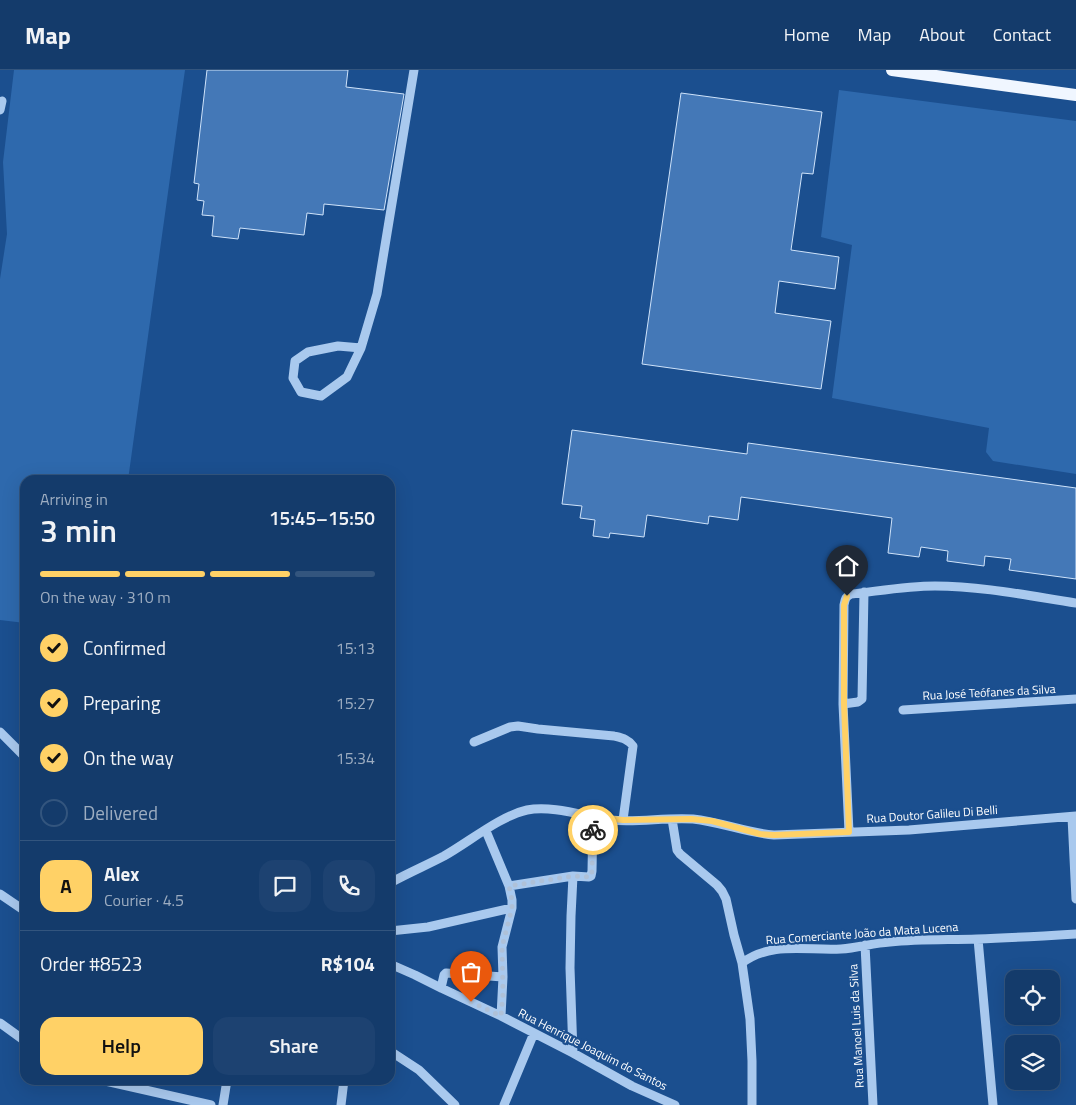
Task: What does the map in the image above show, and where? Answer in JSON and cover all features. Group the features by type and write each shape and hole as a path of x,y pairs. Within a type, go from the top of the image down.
{"main road":[{"path":"892,70 1076,96"}],"street":[{"path":"361,348 338,346 308,352 296,361 293,378 301,392 321,396 347,377 361,348 377,294 414,70"},
{"path":"849,832 844,704 844,605 847,596 864,592 956,586 1076,603"},
{"path":"844,704 858,702 862,699 864,592"},
{"name":"Rua José Teófanes da Silva","path":"903,710 1076,699"},
{"path":"474,742 510,727 518,726 538,730 614,736 628,740 633,746 623,820"},
{"path":"0,732 20,752"},
{"name":"Rua Doutor Galileu Di Belli","path":"395,880 444,856 507,818 528,810 553,809 593,817 623,820 691,819 712,821 760,834 774,835 909,830 1074,816"},
{"path":"1074,816 1076,899"},
{"path":"509,886 573,876 589,877 592,874 593,817"},
{"path":"672,819 677,850 717,885 726,899 742,963 750,1019 752,1105"},
{"path":"486,831 509,886 512,900 512,908 502,947 501,1016"},
{"path":"573,876 570,925 573,1053"},
{"path":"0,894 20,908"},
{"path":"395,931 428,927 512,908"},
{"name":"Rua Comerciante João da Mata Lucena","path":"742,963 759,952 772,949 839,949 891,942 1076,934"},
{"path":"978,939 992,1105"},
{"name":"Rua Manoel Luis da Silva","path":"865,946 873,1105"},
{"name":"Rua Henrique Joaquim do Santos","path":"395,966 501,1016 632,1086 676,1105"},
{"path":"441,988 444,975 446,974 503,977"},
{"path":"0,1023 20,1037"},
{"path":"504,1105 534,1033"},
{"path":"395,1054 419,1070 455,1105"},
{"path":"123,1085 211,1105"},
{"path":"223,1105 226,1085"},
{"path":"341,1105 343,1085"}],"shaded area":[{"path":"14,70 185,70 129,475 20,475 20,622 0,620 0,279 7,234 3,162"},
{"path":"839,90 1076,121 1076,474 993,461 986,452 989,428 832,398 852,245 821,237"}],"building":[{"path":"207,70 348,70 346,87 404,94 384,210 324,204 323,215 307,213 304,235 240,228 238,239 212,236 214,216 202,215 204,201 197,200 199,184 194,183"},
{"path":"681,93 822,112 813,174 802,173 791,250 839,257 835,289 779,281 775,313 831,321 821,389 642,364"},
{"path":"572,430 747,454 748,443 1076,488 1076,579 1009,570 1011,559 985,556 984,566 947,561 948,551 921,547 919,557 888,553 892,518 741,497 738,520 709,516 708,524 647,515 644,537 610,533 609,538 593,536 595,520 580,518 582,506 562,504"}],"way so far":[{"path":"471,1002 501,1016 503,993 502,947 512,908 509,886 573,876 591,876 593,830"}],"route":[{"path":"593,830 593,817 610,820 691,819 712,821 760,834 774,835 849,832 844,704 844,605 847,596"}]}
